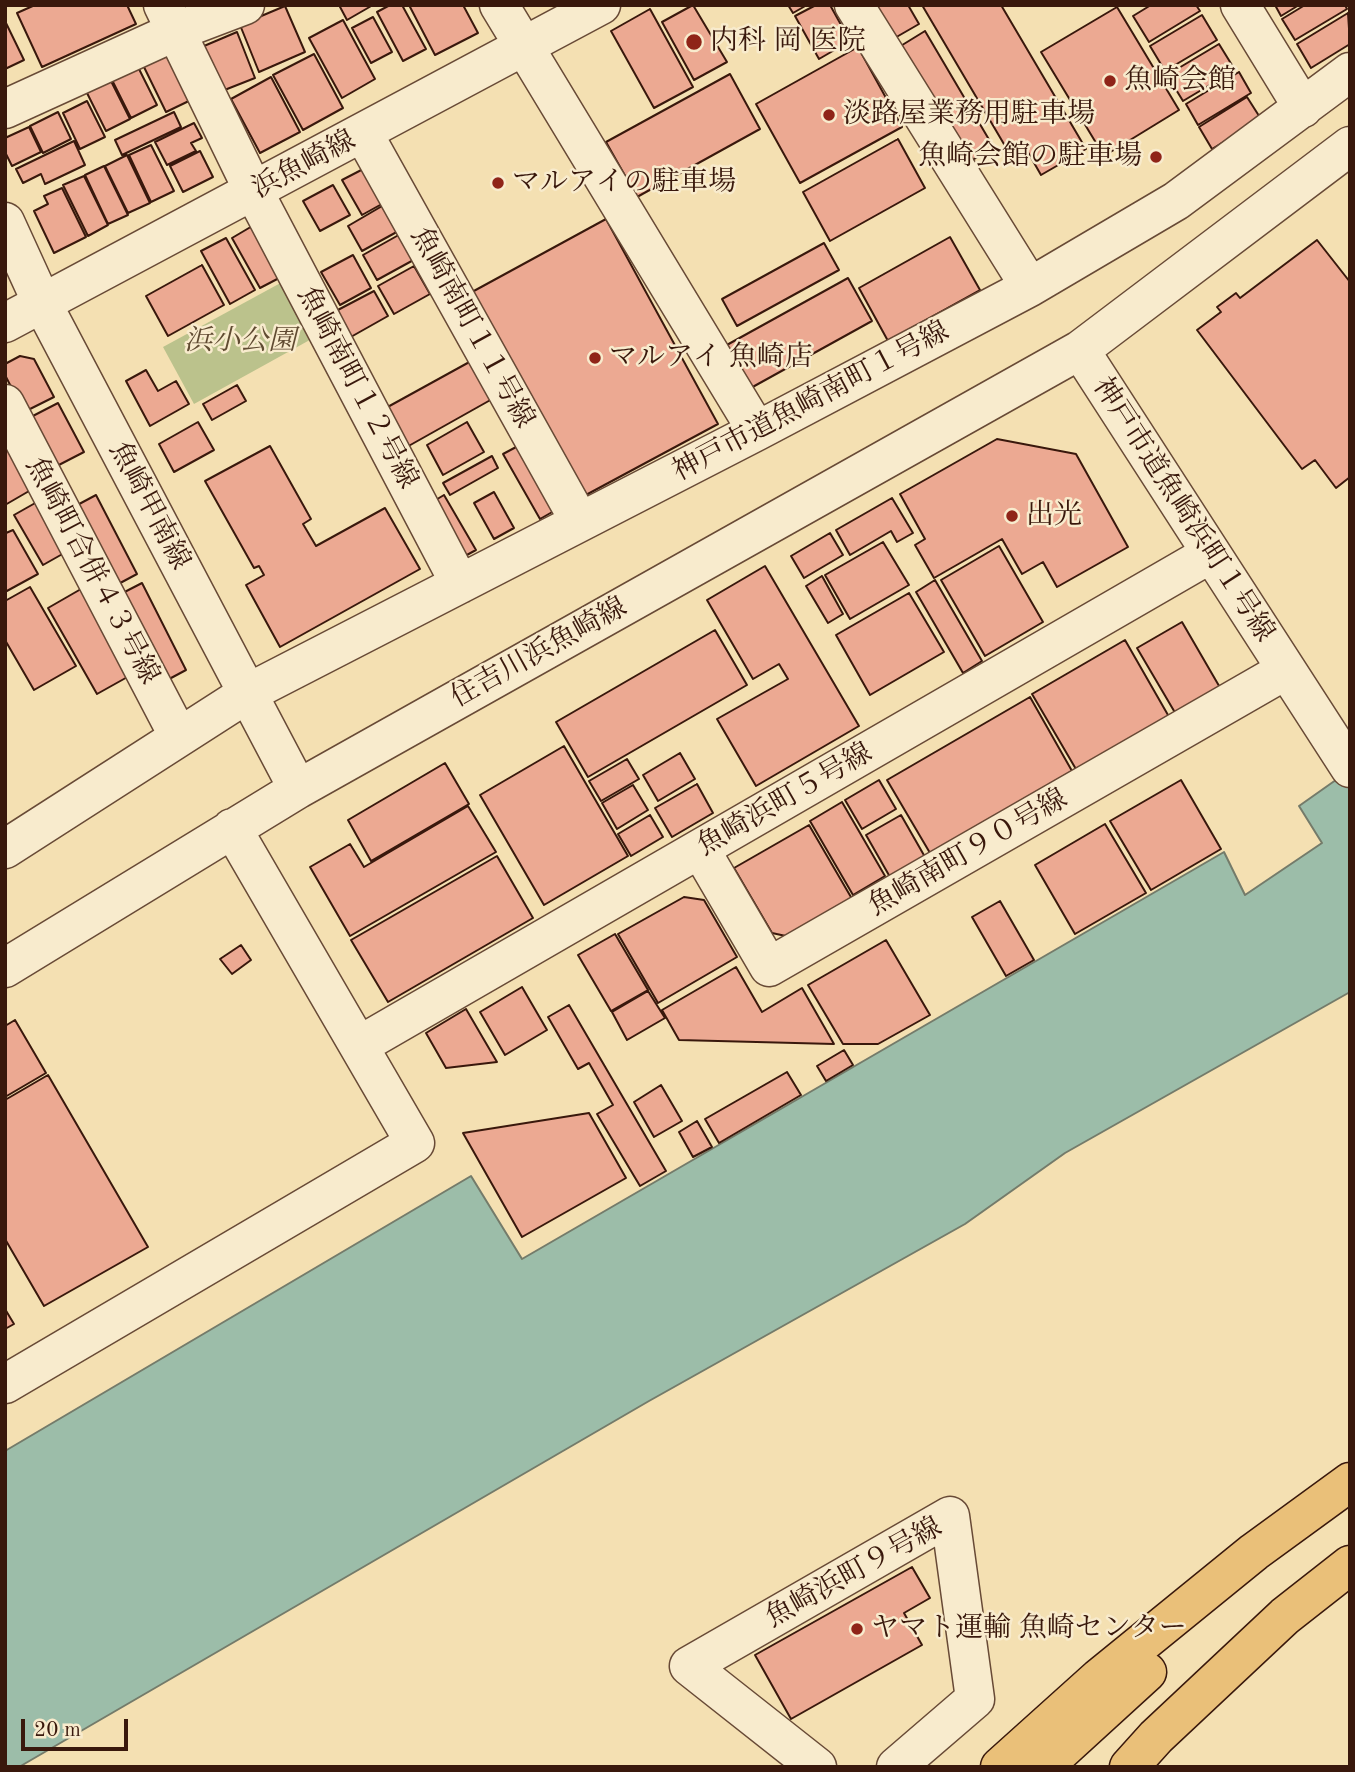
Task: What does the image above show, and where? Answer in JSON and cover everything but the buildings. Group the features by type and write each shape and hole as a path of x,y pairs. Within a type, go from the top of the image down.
{"highway":[{"path":"1018,1767 1350,1482"},
{"path":"1000,1767 1100,1678 1258,1559 1350,1501"},
{"path":"1025,1767 1258,1559"},
{"path":"1043,1767 1258,1559"},
{"path":"1129,1767 1156,1737 1286,1616 1350,1565"},
{"path":"1158,1767 1300,1632 1350,1593"}],"street":[{"path":"5,109 169,18 245,5"},
{"path":"499,5 757,431"},
{"name":"浜魚崎線","path":"5,323 601,5"},
{"path":"854,5 1030,287"},
{"path":"1240,5 1303,108"},
{"name":"魚崎南町１２号線","path":"169,18 254,192 460,584"},
{"name":"神戸市道魚崎南町１号線","path":"5,849 248,693 1030,287 1176,201 1350,72"},
{"name":"魚崎南町１１号線","path":"363,133 580,522"},
{"path":"1080,350 1350,146"},
{"name":"魚崎甲南線","path":"5,222 42,303 298,789"},
{"name":"神戸市道魚崎浜町１号線","path":"1080,350 1350,768"},
{"name":"住吉川浜魚崎線","path":"5,968 298,789 1080,350"},
{"name":"魚崎町合併４３号線","path":"5,404 179,737"},
{"name":"魚崎浜町５号線","path":"360,1045 1210,554"},
{"name":"魚崎南町９０号線","path":"700,849 769,967 1286,670"},
{"path":"5,1384 415,1143 232,828"},
{"name":"魚崎浜町９号線","path":"817,1767 689,1666 950,1516 975,1699 896,1767"}],"green space":[{"name":"浜小公園","path":"286,280 317,336 194,404 163,347"}],"shaded area":[{"path":"1350,770 1350,992 1065,1153 965,1224 649,1401 19,1767 5,1767 5,1451 471,1176 522,1259 1224,852 1245,895 1322,843 1299,806"}],"place":[{"name":"内科 岡 医院","path":"694,42"},
{"name":"魚崎会館","path":"1110,81"},
{"name":"淡路屋業務用駐車場","path":"829,115"},
{"name":"魚崎会館の駐車場","path":"1156,157"},
{"name":"マルアイの駐車場","path":"498,183"},
{"name":"マルアイ 魚崎店","path":"595,358"},
{"name":"出光","path":"1012,516"},
{"name":"ヤマト運輸 魚崎センター","path":"857,1629"}]}
